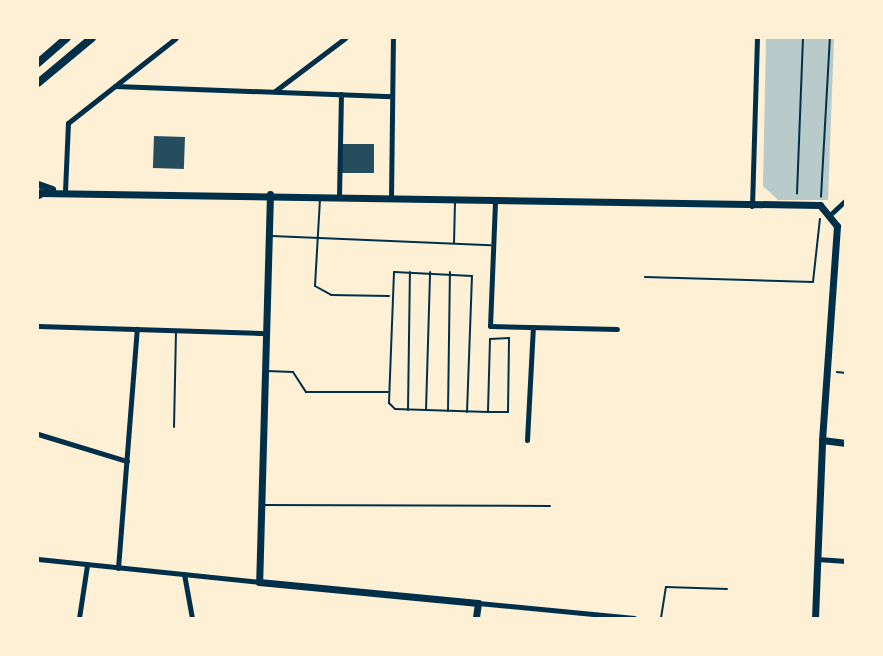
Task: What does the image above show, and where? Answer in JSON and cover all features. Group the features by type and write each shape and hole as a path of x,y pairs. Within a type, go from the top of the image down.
{"main road":[{"path":"38,63 66,38"},
{"path":"38,83 92,38"}],"street":[{"path":"61,191 67,125 176,38"},
{"path":"275,92 345,38"},
{"path":"391,198 393,38"},
{"path":"752,206 756,38"},
{"path":"115,86 392,96"},
{"path":"339,197 341,94"},
{"path":"38,191 270,194 495,202 820,205 832,213 837,226 822,440 814,618"},
{"path":"259,582 270,194"},
{"path":"832,213 846,200"},
{"path":"495,202 490,326 616,329"},
{"path":"38,326 266,333"},
{"path":"527,440 533,327"},
{"path":"118,568 137,329"},
{"path":"38,434 127,461"},
{"path":"822,440 846,443"},
{"path":"38,559 634,618"},
{"path":"817,559 846,561"},
{"path":"79,618 87,565"},
{"path":"184,574 192,618"},
{"path":"476,618 478,603"}],"lane":[{"path":"320,196 315,286 321,294 390,296"},
{"path":"454,244 455,201"},
{"path":"269,236 493,245"},
{"path":"467,412 472,276 450,272 394,272 390,296 388,403 408,410 467,412 488,412 510,411 509,338 490,339 488,412"},
{"path":"408,410 410,272"},
{"path":"426,410 430,272"},
{"path":"448,411 450,272"},
{"path":"174,427 176,330"},
{"path":"264,371 293,372 306,392 389,392"},
{"path":"262,505 550,506"},
{"path":"661,618 666,587 727,589"}],"path":[{"path":"797,194 803,38"},
{"path":"827,372 846,373"}],"shaded area":[{"path":"766,38 834,38 828,200 778,200 763,186"}],"building":[{"path":"154,136 185,137 184,169 153,168"},
{"path":"342,144 374,144 374,173 342,173"}]}
